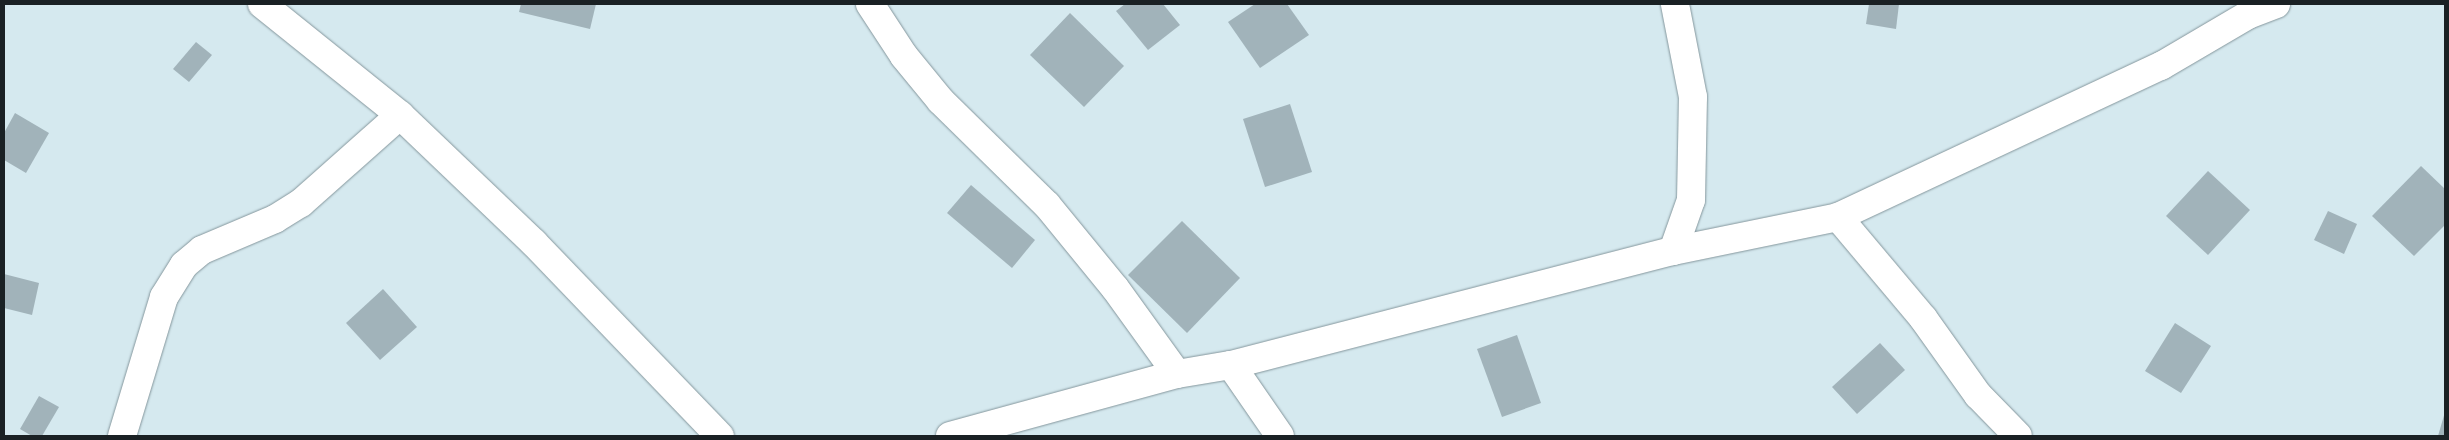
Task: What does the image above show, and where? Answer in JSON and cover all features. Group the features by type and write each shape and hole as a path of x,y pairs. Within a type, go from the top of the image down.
{"street":[{"path":"262,4 289,15 400,115 534,243 719,436"},
{"path":"870,4 904,56 941,101 1053,213 1115,288 1177,374"},
{"path":"1673,251 1690,200 1693,97 1675,4"},
{"path":"950,436 1177,374 1232,365 1673,251 1838,217 2161,66 2248,15 2276,4"},
{"path":"122,436 164,297 184,265 202,250 275,219 301,203 400,115"},
{"path":"1838,217 1923,318 1978,395 2018,436"},
{"path":"1232,365 1280,436"}],"building":[{"path":"521,4 596,4 590,29 519,12"},
{"path":"1125,4 1163,4 1180,25 1148,50 1116,11"},
{"path":"1255,4 1287,4 1309,35 1260,68 1228,22"},
{"path":"1869,4 1899,4 1896,29 1866,24"},
{"path":"1070,13 1124,66 1084,107 1030,55"},
{"path":"196,42 212,55 189,82 173,69"},
{"path":"1290,104 1312,172 1265,187 1243,119"},
{"path":"15,113 49,133 26,173 4,160 4,133"},
{"path":"2421,166 2445,189 2445,225 2414,256 2372,216"},
{"path":"2208,171 2250,210 2208,255 2166,216"},
{"path":"971,185 1035,240 1012,268 947,213"},
{"path":"2328,211 2357,224 2344,254 2314,240"},
{"path":"1182,221 1240,278 1187,333 1128,275"},
{"path":"4,274 39,283 32,315 4,308"},
{"path":"383,289 417,327 380,360 346,323"},
{"path":"2175,323 2211,346 2181,393 2145,371"},
{"path":"1517,335 1541,403 1502,417 1477,349"},
{"path":"1880,343 1905,370 1857,414 1832,387"},
{"path":"39,396 59,407 42,436 32,436 20,429"},
{"path":"2445,412 2445,436 2438,436"}]}
